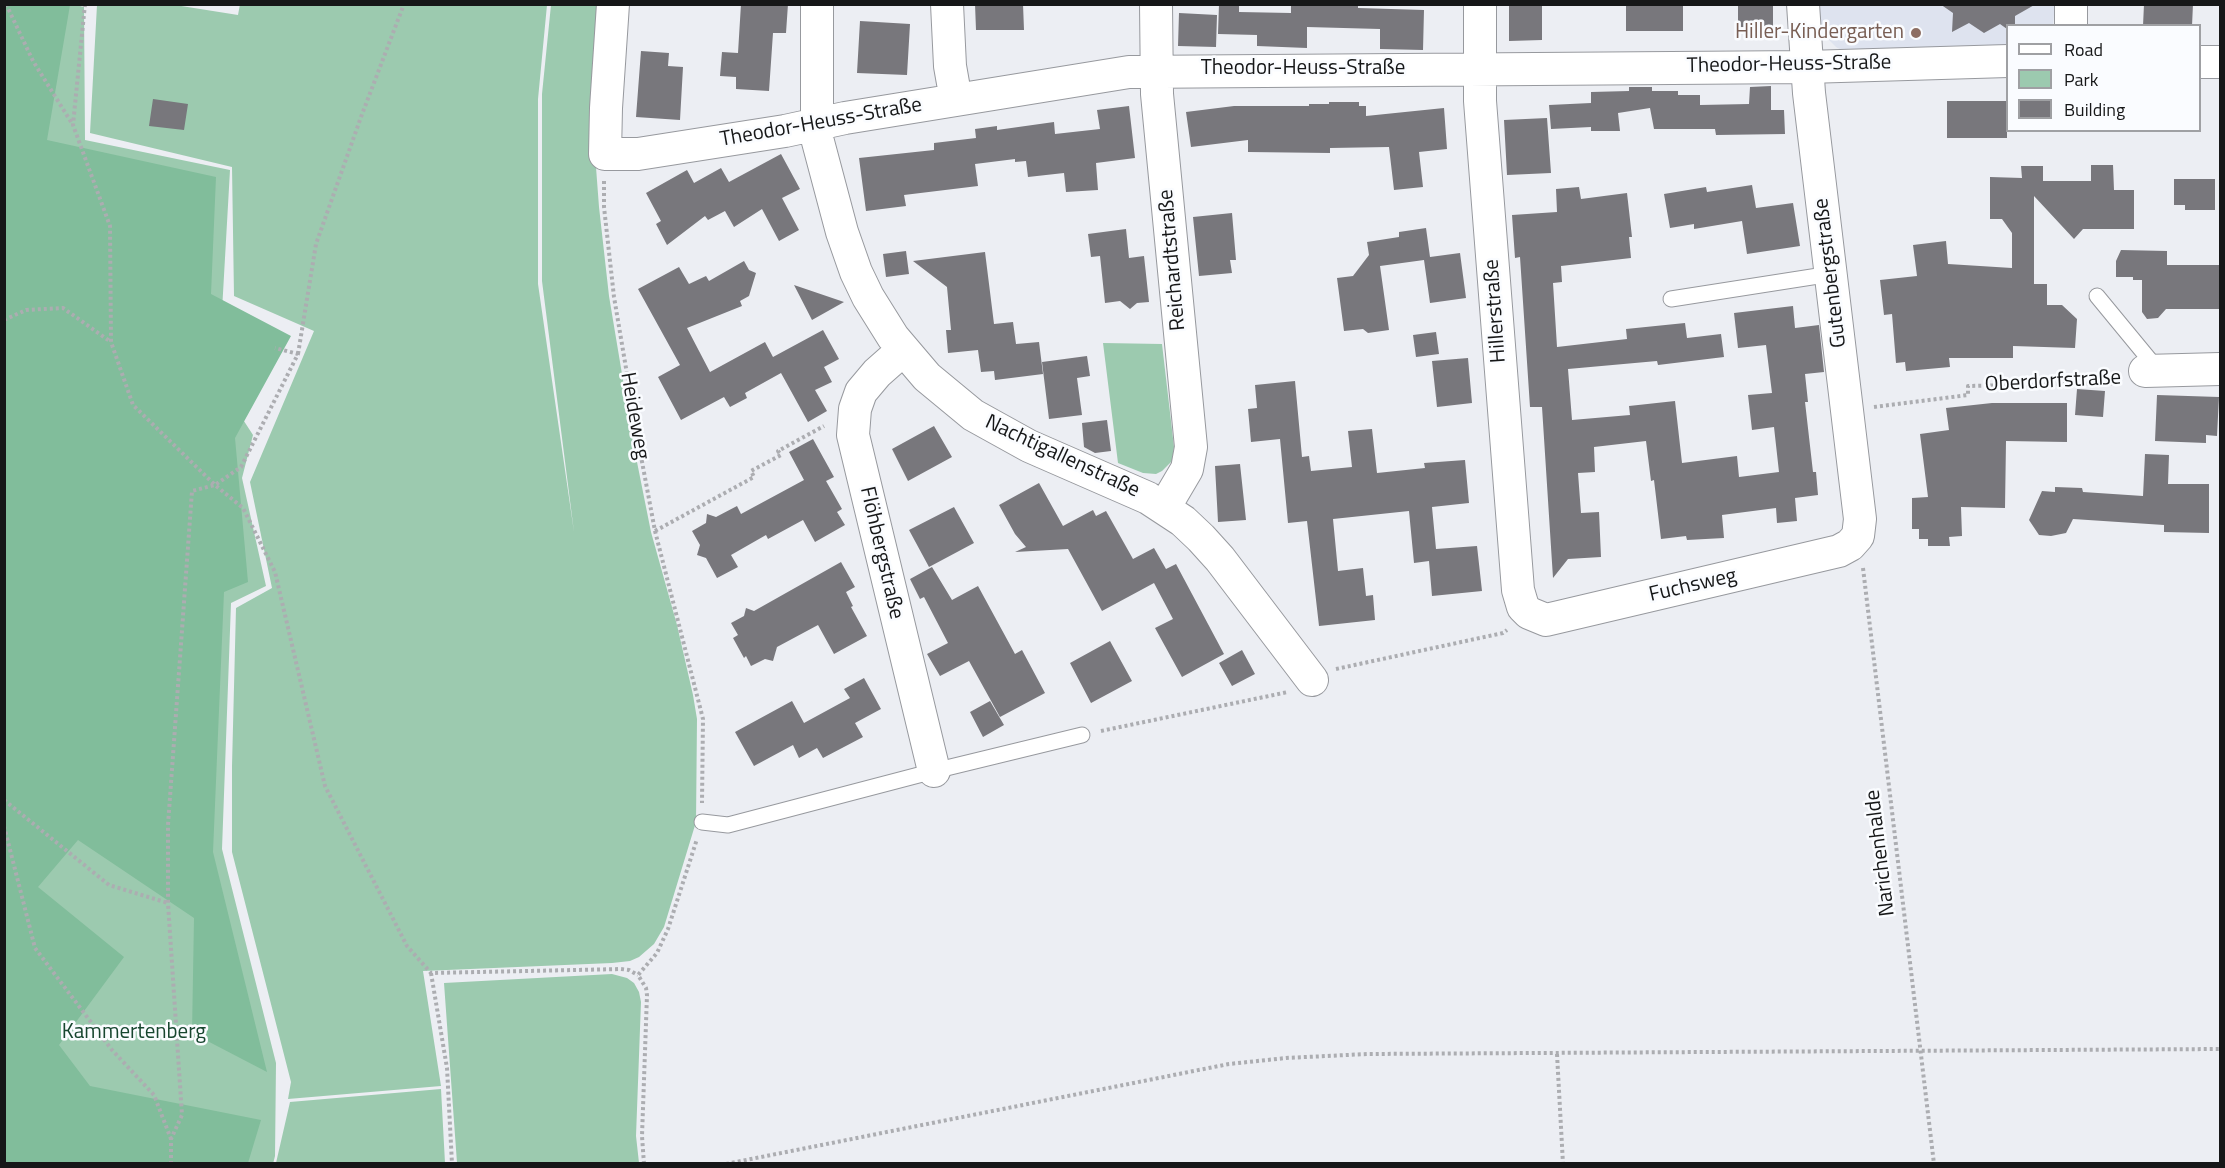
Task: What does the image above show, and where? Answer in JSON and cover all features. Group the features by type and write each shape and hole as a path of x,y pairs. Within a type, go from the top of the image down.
{"street":[{"path":"605,154 613,4"},
{"name":"Nachtigallenstraße","path":"817,4 817,124 820,149 842,232 856,272 868,297 903,350 941,390 992,427 1029,446 1132,490 1164,508 1201,538 1220,559 1312,680"},
{"path":"947,4 950,66 956,100"},
{"name":"Reichardtstraße","path":"1156,4 1156,71 1191,447 1187,469 1164,508"},
{"name":"Hillerstraße","path":"1480,4 1480,101 1518,590 1523,607 1529,614"},
{"name":"Gutenbergstraße","path":"1803,4 1807,67 1860,519 1860,530 1855,541"},
{"path":"2071,4 2071,24"},
{"name":"Theodor-Heuss-Straße","path":"605,154 638,154 785,131 1129,72 1807,67 2006,61"},
{"path":"2201,62 2220,62"},
{"name":"Flöhbergstraße","path":"903,350 865,386 857,400 853,419 853,435 934,771"},
{"path":"2152,370 2220,369"},
{"name":"Fuchsweg","path":"1529,614 1546,620 1555,619 1839,551 1855,541"}],"lane":[{"path":"1671,298 1831,273"},
{"name":"Oberdorfstraße","path":"2097,296 2152,370"},
{"path":"702,822 728,825 1082,735"}],"path":[{"path":"6,4 33,61 73,125 110,226 111,342 133,405 215,485 243,508 275,572 324,786 407,946 431,973 447,1068 452,1164"},
{"path":"73,125 85,4"},
{"path":"171,1139 182,1115 168,903 168,825 192,491 215,485 241,466 298,354 316,244 360,117 404,4"},
{"name":"Heideweg","path":"605,154 604,207 614,297 656,531 703,719 702,822 668,929 657,952 638,975"},
{"path":"4,320 26,310 63,308 111,342"},
{"path":"275,348 298,354"},
{"name":"Oberdorfstraße","path":"1847,411 1968,395 1968,386 2122,383 2152,370"},
{"path":"656,531 754,477 751,471 781,455 778,451 839,418 853,419"},
{"name":"Narichenhalde","path":"1855,541 1860,545 1934,1164"},
{"path":"4,800 109,885 168,903"},
{"path":"4,826 35,948 112,1050 154,1095 171,1139 171,1164"},
{"path":"431,973 621,969 638,975 646,988 647,995 642,1136 644,1164"},
{"path":"726,1164 1260,1060 1358,1054 2220,1049"},
{"path":"1557,1054 1563,1164"}],"shaded area":[{"name":"Hiller-Kindergarten","path":"2055,4 2053,24 2006,24 2006,52 1847,53 1828,39 1822,28 1820,5"}],"green space":[{"name":"Kammertenberg","path":"5,4 70,5 47,140 216,177 211,294 291,336 235,438 248,582 224,592 213,852 267,1072 192,1033 194,918 78,840 38,887 124,957 59,1045 90,1086 261,1120 248,1163 5,1163"},
{"path":"240,4 547,5 538,99 538,284 574,532 542,281 542,94 551,5 604,5 595,154 609,296 651,532 677,625 697,719 696,822 664,927 654,944 639,957 630,961 612,963 423,971 441,1086 288,1099 291,1082 232,852 236,608 272,588 250,482 314,331 234,296 232,167 90,133 97,5 175,5 238,15"},
{"name":"Kammertenberg","path":"5,5 84,7 85,140 230,170 218,381 253,435 242,478 266,586 231,603 222,849 276,1063 273,1164 5,1164"},
{"path":"1103,343 1162,344 1174,447 1172,461 1156,474 1143,473 1118,463"},
{"path":"612,974 627,978 634,983 641,1002 636,1136 639,1163 457,1163 444,983"},
{"path":"441,1089 445,1163 276,1163 290,1102"}],"building":[{"path":"741,4 788,4 786,33 773,33 769,91 736,89 736,77 720,76 722,52 738,53"},
{"path":"975,4 1023,4 1024,30 976,30"},
{"path":"1219,4 1239,4 1239,12 1291,13 1291,4 1358,4 1358,8 1424,10 1423,50 1380,49 1380,29 1307,27 1307,48 1257,46 1257,35 1218,34"},
{"path":"1509,4 1542,4 1542,40 1509,41"},
{"path":"1626,4 1683,4 1683,31 1626,31"},
{"path":"1738,4 1773,4 1773,27 1738,27"},
{"path":"1940,4 2036,4 2015,16 2015,24 2006,24 2006,28 2000,24 1984,33 1969,23 1952,32 1953,13"},
{"path":"2144,4 2193,4 2192,24 2143,24"},
{"path":"1179,13 1217,15 1216,47 1178,46"},
{"path":"860,21 910,24 907,75 857,73"},
{"path":"641,51 669,53 668,66 683,67 680,120 636,117"},
{"path":"1771,86 1771,110 1784,110 1785,134 1716,135 1715,129 1654,129 1650,108 1618,113 1620,131 1591,131 1591,127 1551,129 1549,105 1591,103 1591,92 1629,91 1629,87 1652,87 1652,91 1678,91 1678,95 1700,95 1700,105 1749,104 1750,87"},
{"path":"153,99 188,104 184,130 149,126"},
{"path":"1947,101 2006,101 2007,138 1947,138"},
{"path":"1329,102 1359,102 1359,106 1366,106 1366,116 1444,108 1447,149 1419,152 1423,187 1394,190 1389,147 1330,148 1330,153 1248,152 1248,140 1191,147 1186,112 1234,106 1309,106 1309,104 1329,104"},
{"path":"1129,106 1135,158 1096,163 1098,190 1066,192 1064,173 1028,177 1026,161 1015,162 1015,159 975,164 978,186 904,195 906,206 866,211 859,158 934,150 934,143 976,138 975,129 997,126 997,130 1054,122 1055,134 1100,129 1097,110"},
{"path":"1547,118 1551,173 1507,175 1504,120"},
{"path":"781,154 800,189 782,198 799,230 779,241 762,209 734,227 725,211 708,220 705,216 667,245 656,224 661,221 646,193 687,170 694,183 721,168 729,182"},
{"path":"2091,165 2113,165 2114,190 2134,190 2134,229 2083,229 2074,239 2034,196 2034,284 2047,284 2047,305 2062,305 2077,319 2075,348 2013,346 2013,358 1949,358 1950,367 1906,371 1905,362 1896,363 1892,314 1884,315 1880,280 1917,276 1913,245 1946,241 1948,264 2012,268 2012,233 2002,219 1990,219 1990,177 2022,178 2021,166 2043,166 2043,181 2091,181"},
{"path":"2174,179 2215,179 2215,210 2185,210 2185,205 2174,205"},
{"path":"1752,185 1756,208 1793,203 1800,246 1747,254 1742,221 1694,229 1694,224 1670,228 1664,194 1706,187 1707,192"},
{"path":"1579,187 1581,199 1627,193 1632,237 1629,237 1631,258 1561,266 1562,282 1553,283 1557,347 1627,339 1626,329 1685,323 1687,338 1721,334 1724,357 1658,365 1657,361 1568,369 1572,420 1630,415 1629,406 1675,401 1682,463 1737,456 1739,477 1779,472 1774,427 1752,430 1748,395 1772,393 1766,345 1738,348 1734,313 1793,306 1795,328 1819,325 1824,372 1805,374 1808,402 1805,402 1818,495 1795,498 1797,521 1777,523 1776,508 1722,515 1724,538 1687,540 1686,536 1661,539 1654,480 1651,481 1646,441 1594,447 1595,472 1578,473 1581,513 1599,512 1601,557 1568,559 1553,578 1542,407 1530,407 1520,257 1515,258 1512,215 1557,212 1556,189"},
{"path":"1232,213 1236,260 1230,260 1232,273 1199,276 1193,217"},
{"path":"1426,228 1430,257 1460,253 1466,298 1430,303 1424,260 1380,266 1389,330 1368,333 1363,329 1344,331 1337,278 1353,276 1369,255 1367,242 1399,237 1399,232"},
{"path":"1126,229 1129,258 1144,256 1149,302 1137,303 1130,309 1120,301 1105,303 1100,256 1091,257 1088,234"},
{"path":"2121,250 2167,251 2167,265 2220,265 2220,309 2166,309 2158,318 2147,319 2142,312 2142,280 2133,280 2133,277 2116,277 2116,261"},
{"path":"906,251 909,274 886,277 883,254"},
{"path":"985,252 994,324 1013,322 1016,344 1039,342 1043,374 995,380 994,371 981,372 978,350 948,353 946,330 951,330 947,287 913,261"},
{"path":"744,261 749,270 756,273 749,296 740,301 742,306 687,328 710,372 765,342 773,357 823,330 839,359 824,367 832,382 815,390 827,411 808,422 781,373 745,393 747,398 730,407 724,397 681,420 658,377 680,365 638,289 679,267 689,284 706,276 709,281"},
{"path":"794,285 844,302 812,320"},
{"path":"1436,332 1439,354 1416,357 1413,335"},
{"path":"1087,356 1090,376 1077,378 1082,415 1049,419 1042,362"},
{"path":"1468,358 1472,403 1437,407 1432,361"},
{"path":"1295,381 1302,457 1309,456 1311,471 1352,467 1348,431 1372,429 1377,473 1425,468 1424,463 1465,460 1469,503 1432,507 1436,549 1477,546 1482,591 1432,596 1429,561 1414,563 1409,511 1333,519 1338,571 1363,568 1366,596 1373,595 1375,620 1319,626 1307,521 1288,523 1280,439 1251,442 1248,409 1257,408 1255,385"},
{"path":"2077,389 2105,391 2103,417 2075,415"},
{"path":"2157,395 2219,397 2217,436 2206,435 2206,443 2155,441"},
{"path":"1992,403 2067,403 2067,442 2006,441 2005,508 1961,507 1962,536 1949,537 1950,546 1928,546 1928,539 1919,539 1919,529 1912,529 1912,498 1928,497 1920,434 1949,430 1946,408"},
{"path":"1107,420 1111,451 1095,453 1084,447 1082,423"},
{"path":"934,426 952,457 908,481 892,449"},
{"path":"813,439 834,477 826,481 842,509 837,512 845,525 815,542 803,520 768,539 766,535 731,555 738,567 717,578 706,558 697,555 700,545 692,531 706,523 707,514 716,517 737,506 741,514 804,480 789,452"},
{"path":"2145,454 2169,455 2168,484 2209,484 2209,533 2164,532 2164,525 2073,519 2066,533 2051,536 2039,535 2029,520 2042,491 2055,492 2055,487 2082,488 2083,492 2143,496"},
{"path":"1240,464 1246,520 1218,522 1215,466"},
{"path":"1039,483 1063,526 1093,510 1096,516 1106,511 1133,559 1154,548 1166,569 1176,564 1224,654 1182,677 1155,628 1173,619 1154,583 1102,611 1068,549 1015,552 1026,547 1015,534 999,505"},
{"path":"954,507 974,543 929,567 909,530"},
{"path":"841,562 855,587 846,592 853,606 851,607 867,636 834,654 818,625 777,647 773,661 765,659 751,666 733,638 738,635 731,623 744,616 746,608 754,611"},
{"path":"932,567 952,600 978,586 1015,654 1022,650 1045,693 1000,717 969,661 940,676 927,654 948,643 924,597 920,599 910,579"},
{"path":"1110,641 1132,681 1091,703 1070,663"},
{"path":"1242,650 1255,674 1232,686 1219,663"},
{"path":"864,678 881,709 855,723 863,737 823,758 817,748 799,758 793,745 754,766 735,732 792,701 804,723 850,698 844,689"},
{"path":"990,701 1004,725 983,737 970,712"}],"place":[{"name":"Hiller-Kindergarten","path":"1916,33"}]}
